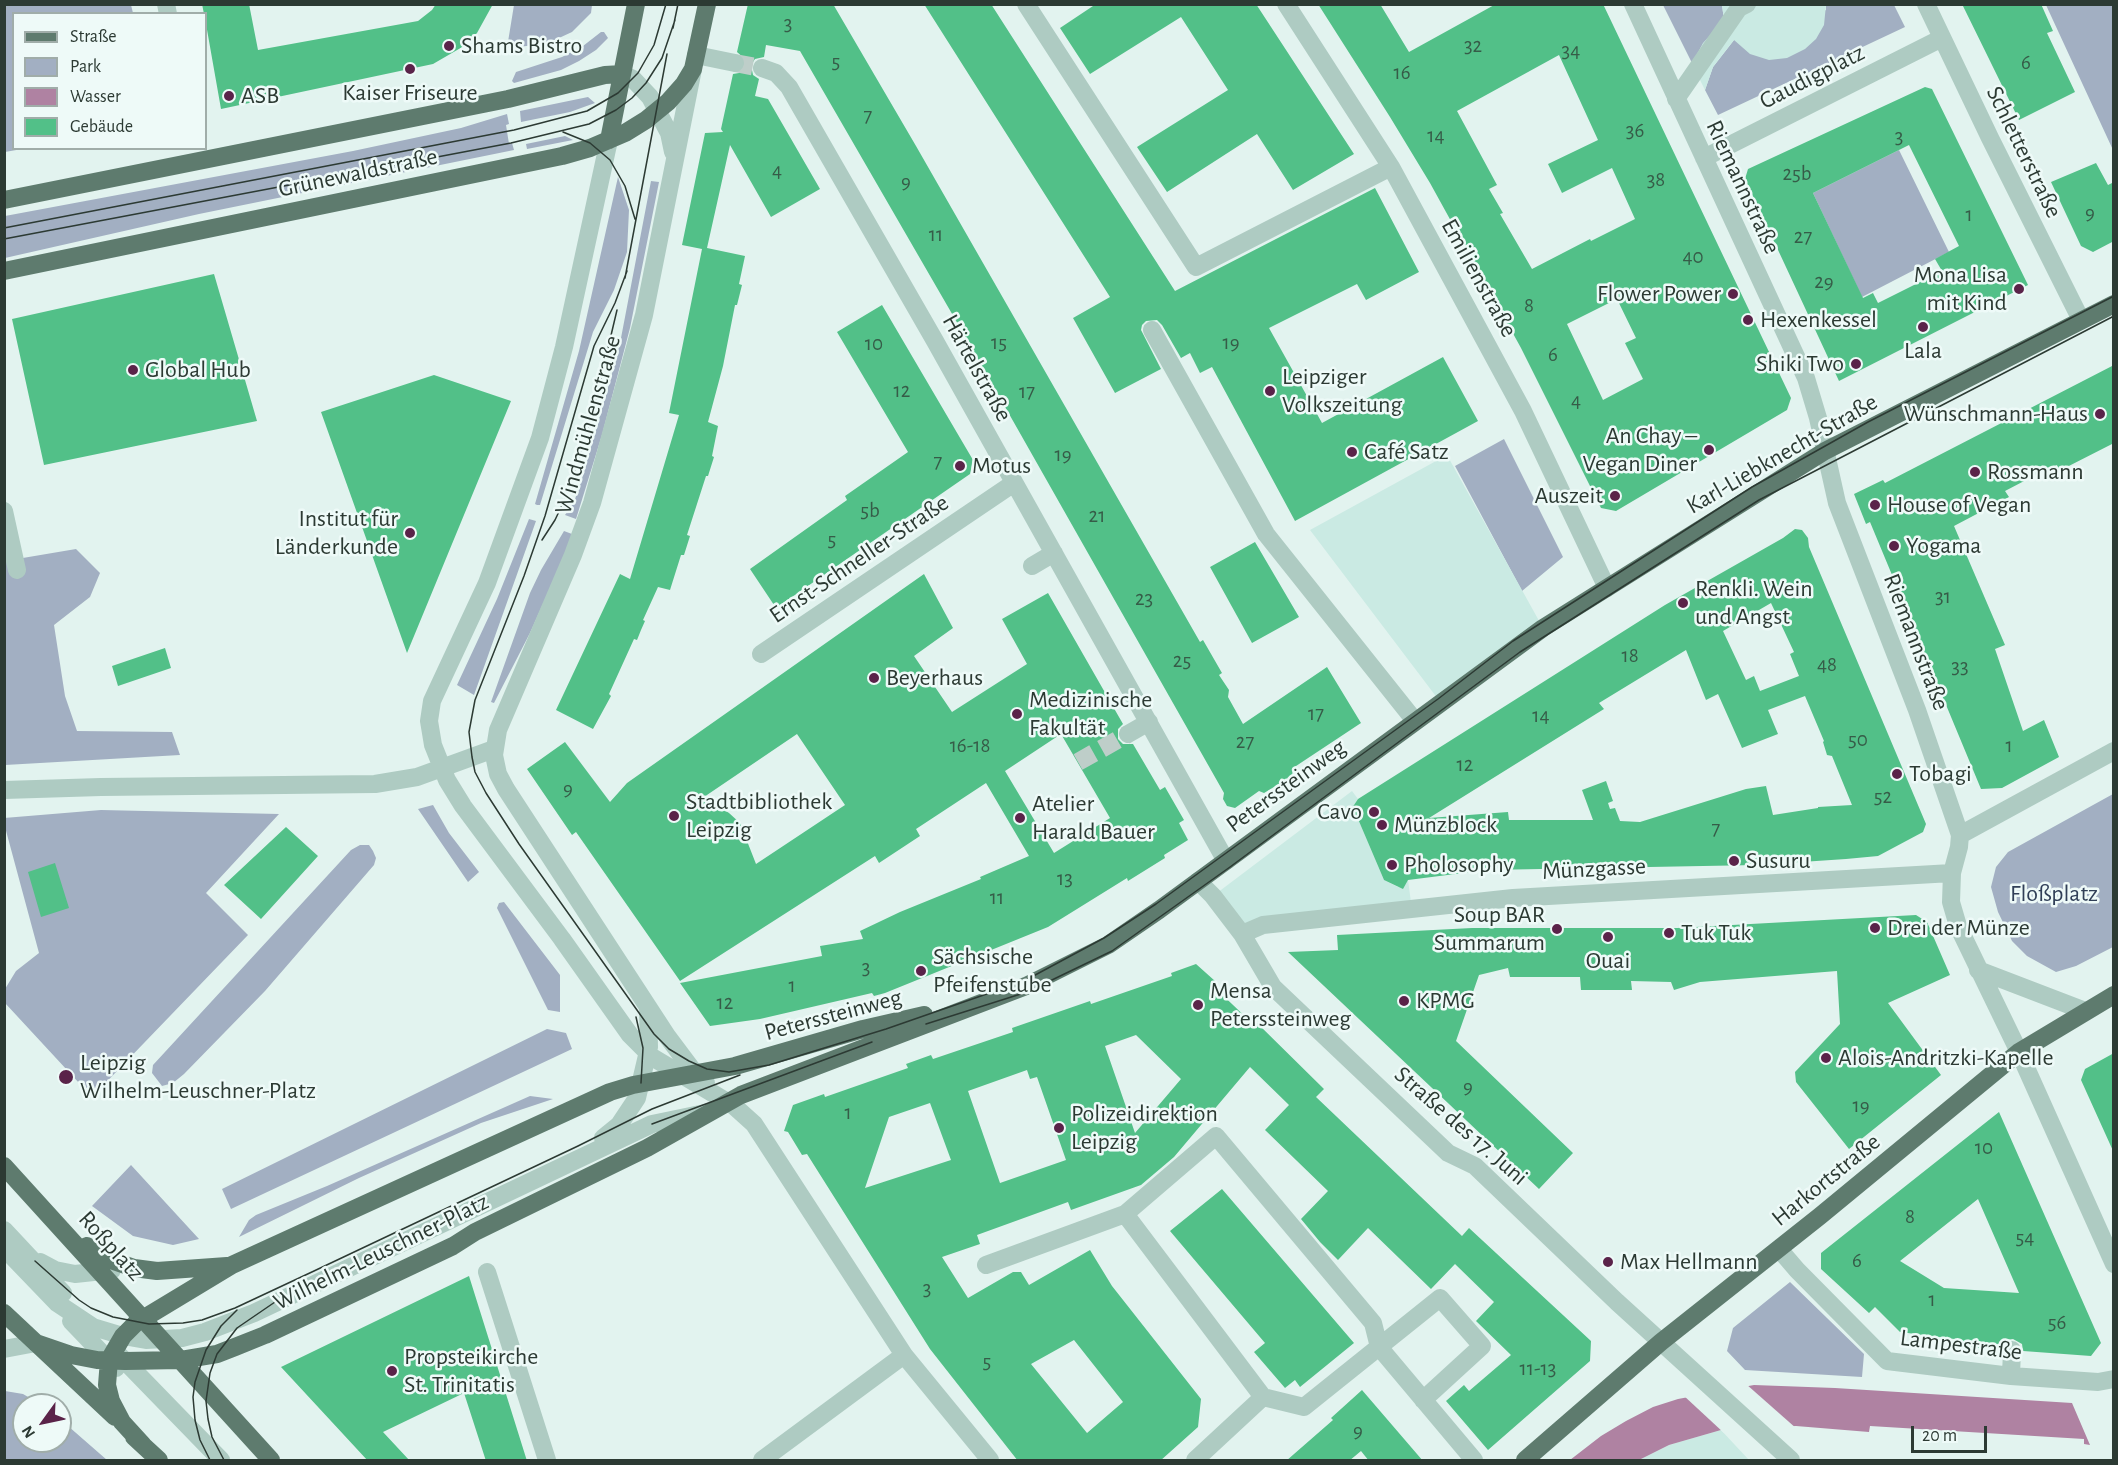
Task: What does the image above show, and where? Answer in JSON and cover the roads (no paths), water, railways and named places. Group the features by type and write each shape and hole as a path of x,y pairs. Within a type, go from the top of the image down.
{"main road":[{"name":"Windmühlenstraße","path":"609,140 636,4"},
{"name":"Windmühlenstraße","path":"695,62 706,4"},
{"name":"Grünewaldstraße","path":"4,271 562,156 609,140 658,110 678,93 695,62"},
{"name":"Grünewaldstraße","path":"4,200 197,155 541,92 605,75 622,74"},
{"name":"Karl-Liebknecht-Straße","path":"1607,588 1825,451 2114,303"},
{"name":"Peterssteinweg","path":"724,1100 1026,986 1108,945 1534,634 1607,588"},
{"path":"2019,1052 2114,995"},
{"name":"Peterssteinweg","path":"689,1074 744,1064 863,1029 982,1002"},
{"name":"Harkortstraße","path":"1525,1461 1661,1342 1779,1249 2019,1052"},
{"path":"641,1083 689,1074"},
{"name":"Wilhelm-Leuschner-Platz","path":"118,1352 136,1323 232,1266 587,1102 641,1083"},
{"name":"Wilhelm-Leuschner-Platz","path":"36,1343 71,1354 118,1352 181,1360 217,1354 278,1329 453,1246 475,1232 647,1148 710,1112 724,1100"},
{"name":"Roßplatz","path":"4,1166 102,1271 271,1461"},
{"path":"57,1222 102,1257 135,1268 157,1271 232,1266"},
{"path":"4,1313 159,1461"},
{"path":"118,1352 107,1385 111,1401 122,1422 143,1445"}],"street":[{"path":"1026,4 1196,267 1391,167"},
{"name":"Emilienstraße","path":"1286,4 1391,167 1523,411 1607,588"},
{"name":"Riemannstraße","path":"1633,4 1806,378 1837,503 1917,710 1960,835 1952,873 1951,902 1958,926 2019,1052 2114,1264"},
{"path":"1676,99 1739,8 1747,4"},
{"name":"Schletterstraße","path":"1926,4 2081,320"},
{"name":"Gaudigplatz","path":"1704,158 1942,38"},
{"path":"695,62 735,63"},
{"name":"Windmühlenstraße","path":"648,1008 500,779 494,749 498,730 573,555 592,503 644,315 695,62"},
{"name":"Härtelstraße","path":"762,68 776,72 789,87 1226,861"},
{"path":"622,74 629,76 639,84 658,110 671,140 673,169"},
{"name":"Windmühlenstraße","path":"441,768 430,730 432,701 487,583 540,438 564,347 609,140"},
{"path":"1152,330 1266,534 1415,721"},
{"name":"Ernst-Schneller-Straße","path":"761,654 1014,483"},
{"path":"4,511 17,570"},
{"path":"1032,566 1054,553"},
{"path":"1128,734 1149,722"},
{"path":"4,790 375,784 417,777 494,749"},
{"path":"1960,835 2114,751"},
{"path":"441,768 463,806 630,1035 648,1054 689,1074 745,1114 759,1130 904,1355 990,1461"},
{"name":"Münzgasse","path":"1242,934 1263,925 1513,898 1952,873"},
{"name":"Straße des 17. Juni","path":"1197,881 1213,896 1242,934 1273,987 1448,1153 1475,1166 1791,1461"},
{"path":"1978,970 2085,1011"},
{"path":"562,1166 584,1153 619,1125 637,1098 648,1054 648,1008"},
{"path":"648,1008 677,1050 689,1074"},
{"path":"118,1352 146,1340 183,1338 205,1332 254,1312 652,1124 710,1112"},
{"path":"986,1265 1125,1214 1216,1136 1373,1323 1379,1347 1474,1461"},
{"path":"1125,1214 1263,1396 1304,1407 1440,1298 1482,1346 1423,1400"},
{"path":"4,1230 220,1461"},
{"path":"4,1249 57,1303 93,1327"},
{"path":"4,1249 118,1352 204,1461"},
{"name":"Lampestraße","path":"1779,1249 1887,1361 2011,1376 2098,1382 2114,1379"},
{"path":"30,1257 55,1270 75,1274 135,1268"},
{"path":"487,1272 547,1461"},
{"path":"4,1349 36,1343"},
{"path":"2011,1376 2012,1350"},
{"path":"762,1461 904,1355"},
{"path":"1195,1461 1263,1396"}],"water":[{"path":"1754,1385 2072,1403 2090,1445 2084,1444 2084,1439 1870,1426 1869,1432 1796,1426 1721,1430 1669,1445 1639,1460 1570,1460 1601,1436 1653,1407 1678,1399"}],"tunnel":[{"path":"735,63 762,68"},
{"path":"1078,762 1128,734"}],"tram line":[{"path":"4,228 514,130 587,111 618,93 638,73 654,45 666,4"},
{"path":"673,28 678,4"},
{"path":"4,239 511,143 589,124 616,110 646,83 662,58 675,20"},
{"path":"625,278 667,54"},
{"path":"563,132 590,143 610,160 625,186 635,219"},
{"path":"627,271 615,303 594,346 545,516 475,700 469,732 472,757 475,772 486,793 519,844 654,1034 669,1049 689,1061 707,1069 729,1072 769,1065 886,1029 1024,981 1104,938 1156,904 1438,699 1513,641 1752,487 1868,422 2114,296"},
{"path":"542,540 565,499 590,424 617,310"},
{"path":"926,1024 1027,992 1112,951 1230,867 1520,652 1759,500 2114,316"},
{"path":"636,1017 643,1048 641,1083"},
{"path":"652,1124 872,1042"},
{"path":"35,1261 79,1300 113,1317 149,1324 202,1320 235,1308 314,1271 652,1109 740,1075"},
{"path":"224,1460 212,1437 208,1419 206,1401 210,1373 217,1354 237,1328 275,1302"},
{"path":"210,1460 200,1440 195,1420 193,1397 195,1382 206,1350 221,1326 237,1310"}],"place":[{"name":"Shams Bistro","path":"449,46"},
{"name":"Kaiser Friseure","path":"410,69"},
{"name":"ASB","path":"229,96"},
{"name":"Mona Lisa mit Kind","path":"2019,289"},
{"name":"Flower Power","path":"1733,294"},
{"name":"Hexenkessel","path":"1748,320"},
{"name":"Lala","path":"1923,327"},
{"name":"Shiki Two","path":"1856,364"},
{"name":"Global Hub","path":"133,370"},
{"name":"Leipziger Volkszeitung","path":"1270,391"},
{"name":"Wünschmann-Haus","path":"2100,414"},
{"name":"An Chay – Vegan Diner","path":"1709,450"},
{"name":"Café Satz","path":"1352,452"},
{"name":"Motus","path":"960,466"},
{"name":"Rossmann","path":"1975,472"},
{"name":"Auszeit","path":"1615,496"},
{"name":"House of Vegan","path":"1875,505"},
{"name":"Institut für Länderkunde","path":"410,533"},
{"name":"Yogama","path":"1894,546"},
{"name":"Renkli. Wein und Angst","path":"1683,603"},
{"name":"Beyerhaus","path":"874,678"},
{"name":"Medizinische Fakultät","path":"1017,714"},
{"name":"Tobagi","path":"1897,774"},
{"name":"Cavo","path":"1374,812"},
{"name":"Stadtbibliothek Leipzig","path":"674,816"},
{"name":"Atelier Harald Bauer","path":"1020,818"},
{"name":"Münzblock","path":"1382,825"},
{"name":"Susuru","path":"1734,861"},
{"name":"Pholosophy","path":"1392,865"},
{"name":"Drei der Münze","path":"1875,928"},
{"name":"Soup BAR Summarum","path":"1557,929"},
{"name":"Tuk Tuk","path":"1669,933"},
{"name":"Ouai","path":"1608,937"},
{"name":"Sächsische Pfeifenstube","path":"921,971"},
{"name":"KPMG","path":"1404,1001"},
{"name":"Mensa Peterssteinweg","path":"1198,1005"},
{"name":"Alois-Andritzki-Kapelle","path":"1826,1058"},
{"name":"Leipzig Wilhelm-Leuschner-Platz","path":"66,1077"},
{"name":"Polizeidirektion Leipzig","path":"1059,1128"},
{"name":"Max Hellmann","path":"1608,1262"},
{"name":"Propsteikirche St. Trinitatis","path":"392,1371"}],"park label":[{"name":"Floßplatz","path":"2054,894"}]}
